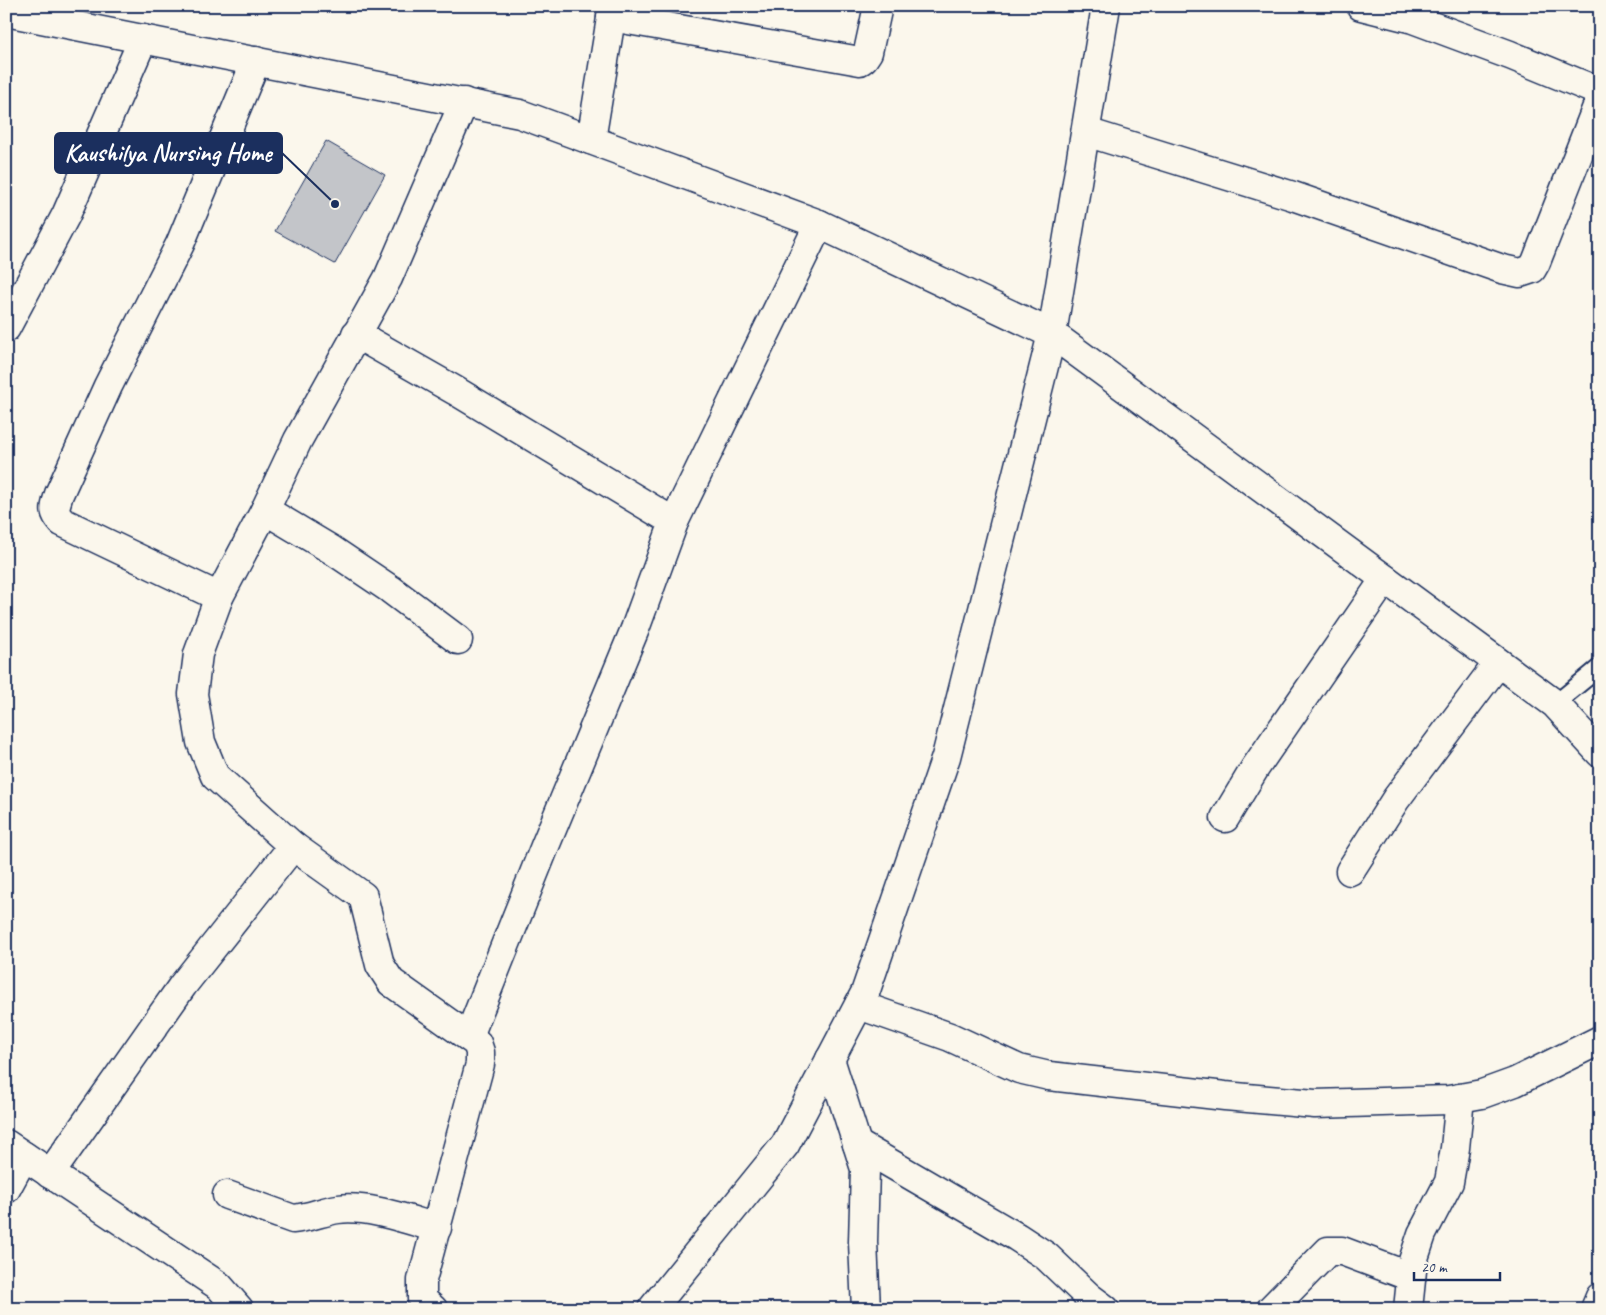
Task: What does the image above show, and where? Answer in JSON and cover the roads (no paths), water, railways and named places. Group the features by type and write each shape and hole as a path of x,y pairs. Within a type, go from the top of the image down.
{"street":[{"path":"591,140 612,12 860,61 868,52 878,6"},
{"path":"652,1309 785,1145 865,993 946,756 1052,334 1106,6"},
{"path":"1361,6 1413,20 1457,35 1600,92"},
{"path":"6,12 520,114 819,224 1052,334 1555,704 1600,753"},
{"path":"6,328 66,215 143,39"},
{"path":"219,596 62,522 54,509 108,386 180,244 256,61"},
{"path":"1086,132 1293,196 1502,269 1520,273 1532,269 1536,262 1600,99"},
{"path":"433,1309 422,1299 422,1280 480,1064 480,1052 477,1043 391,982 380,965 362,896 293,846 215,776 201,742 193,694 198,654 219,596 265,510 298,440 388,278 464,102"},
{"path":"469,1036 545,846 635,630 674,522 819,224"},
{"path":"356,334 456,391 674,522"},
{"path":"265,510 368,574 458,640"},
{"path":"1225,818 1255,768 1384,579"},
{"path":"1350,871 1396,799 1498,662"},
{"path":"50,1174 183,985 293,846"},
{"path":"859,1005 950,1037 1019,1069 1049,1076 1315,1104 1430,1101 1482,1094 1515,1082 1600,1040"},
{"path":"830,1060 865,1169 863,1242 866,1309"},
{"path":"1408,1309 1412,1261 1422,1234 1450,1182 1460,1098"},
{"path":"857,1144 1017,1237 1046,1256 1089,1297 1105,1309"},
{"path":"6,1189 15,1150 219,1286 239,1309"},
{"path":"227,1195 293,1219 339,1209 366,1209 437,1228"},
{"path":"1271,1309 1328,1251 1342,1251 1411,1277"},
{"path":"1595,1309 1600,1297"}],"lane":[{"path":"1555,704 1600,667"}],"place":[{"name":"Kaushilya Nursing Home","path":"335,204"}]}
